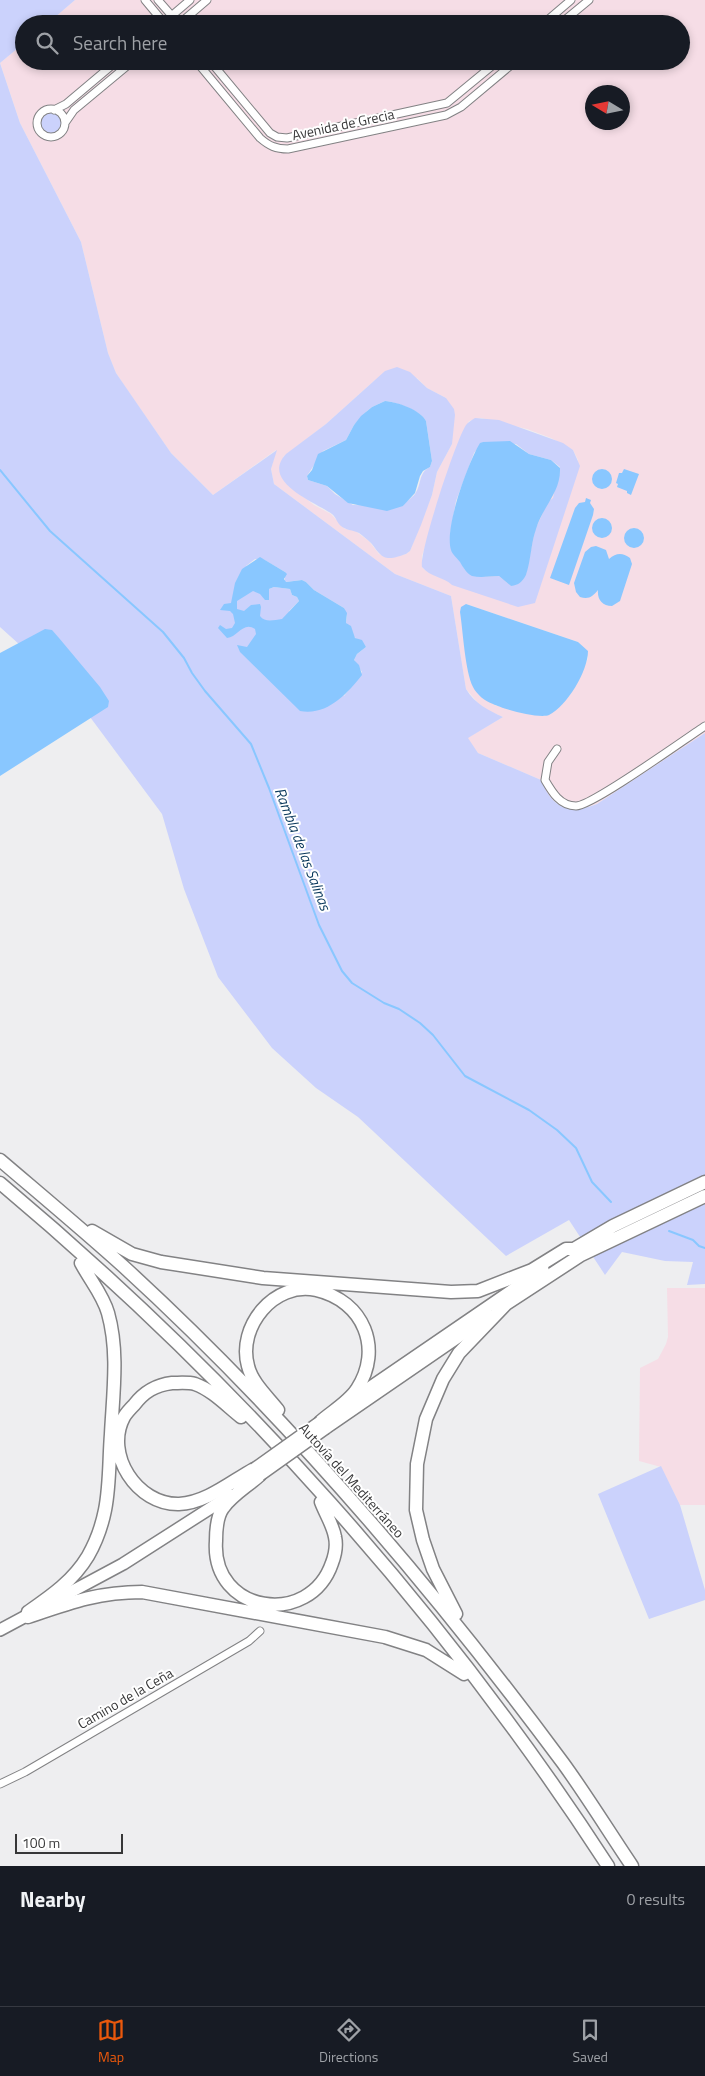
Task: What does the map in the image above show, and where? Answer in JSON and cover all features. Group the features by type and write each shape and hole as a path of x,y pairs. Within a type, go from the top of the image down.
{"highway":[{"name":"Autovía del Mediterráneo","path":"0,1160 68,1217 124,1268 247,1387 313,1457 421,1581 494,1672 564,1764 632,1866"},
{"path":"68,1217 132,1254 161,1262 263,1278 450,1292 478,1291 532,1270 566,1249 574,1249 613,1226 705,1182"},
{"path":"0,1184 53,1228 147,1315 276,1444 432,1623 500,1710 608,1866"},
{"path":"0,1191 81,1263 220,1395 321,1502 361,1547 464,1674 530,1760 538,1765"},
{"path":"456,1614 433,1569 423,1540 416,1510 417,1464 426,1419 442,1379 459,1353 506,1304 581,1255 705,1196"},
{"path":"27,1615 60,1590 76,1574 100,1529 106,1503 114,1364 113,1340 108,1314 102,1297 81,1263"},
{"path":"323,1425 356,1392 366,1373 369,1354 366,1330 354,1312 338,1297 315,1290 296,1290 278,1296 259,1312 249,1331 246,1348 248,1367 256,1383 456,1614 551,1740 564,1764"},
{"path":"243,1419 212,1394 194,1384 182,1382 160,1384 141,1395 124,1417 119,1437 120,1456 125,1472 134,1484 150,1496 166,1503 180,1504 200,1499 257,1472"},
{"path":"257,1472 222,1510 216,1544 216,1560 222,1577 234,1591 248,1600 268,1605 288,1603 304,1597 319,1587 328,1576 335,1553 336,1537 321,1502"},
{"path":"27,1615 98,1594 142,1592 322,1624 407,1642 426,1650 464,1674"}],"main road":[{"path":"0,1629 129,1554 257,1472 574,1249"},
{"path":"323,1425 433,1356 506,1304"}],"street":[{"path":"145,0 157,15"},
{"path":"158,0 170,15"},
{"path":"172,15 190,0"},
{"path":"190,15 207,0"},
{"path":"554,15 571,0"},
{"path":"570,15 588,0"},
{"path":"106,70 66,104 41,114 37,121 39,130 46,136 54,137 62,132 65,123 74,110 122,70"},
{"name":"Avenida de Grecia","path":"203,70 260,138 267,145 278,149 288,149 446,115 461,107 505,70"},
{"name":"Avenida de Grecia","path":"218,70 270,133 286,138 447,103 487,70"},
{"path":"54,110 62,115 65,123"},
{"path":"557,749 548,762 546,780 556,798 576,806 602,794 705,726"},
{"name":"Camino de la Ceña","path":"0,1784 25,1772 249,1641 260,1631"}],"shaded area":[{"path":"0,0 75,0 58,15 15,15 15,50 0,63"},
{"path":"75,0 705,0 705,733 597,804 577,810 568,809 554,801 546,792 541,780 478,753 467,738 503,717 487,710 466,689 451,596 395,574 274,484 271,469 276,450 213,495 171,453 116,373 108,353 81,242 20,123 0,63 15,50 15,70 690,70 690,15 58,15","holes":["417,378 427,388 446,398 452,444 437,472 432,495 410,551 406,554 390,558 379,554 369,541 354,530 345,529 331,514 314,505 285,482 283,457 326,424 375,380","481,418 527,429 551,438 573,450 578,460 452,585 450,582 425,570 422,567 422,556 459,441 469,421","466,604 578,642 583,647 588,658 569,696 560,706 548,715 543,716 494,705"]},
{"path":"0,63 20,123 81,242 108,353 116,373 171,453 213,495 277,450 271,469 274,484 395,574 451,596 466,689 478,703 503,717 468,738 478,753 541,780 551,798 557,803 570,809 578,809 597,804 705,733 705,1284 687,1285 693,1262 665,1261 622,1252 605,1275 569,1220 506,1256 358,1117 316,1088 272,1048 218,977 184,889 162,814 70,690 0,627","holes":["255,559 263,559 285,572 285,582 302,580 314,590 344,608 347,616 346,623 352,635 366,647 357,654 354,660 362,672 344,696 305,644 304,638 299,636 289,611 299,601 297,597 292,595 290,589 274,587 269,589 269,592 246,566"]},
{"path":"51,112 59,115 62,123 59,131 51,134 43,131 40,123 43,115"},
{"path":"397,367 410,372 427,388 446,398 454,409 455,415 452,444 437,472 432,495 410,551 404,555 389,558 382,556 359,533 343,527 332,514 293,490 280,474 280,464 286,454 326,424 385,371","holes":["385,401 414,411 426,421 432,461 430,467 424,472 415,494 403,506 353,505 335,494 327,486 308,480 307,476 323,451 346,440 354,425 372,407"]},
{"path":"385,401 414,410 426,421 432,461 430,467 423,471 420,476 415,493 403,506 387,511 348,503 327,486 308,480 307,476 312,470 318,454 346,440 361,416 372,407"},
{"path":"475,418 499,420 563,443 573,450 580,466 535,603 518,607 452,585 429,573 422,567 426,541 447,473 466,425","holes":["483,442 516,444 529,454 551,460 560,467 553,498 548,502 535,530 526,575 511,586 499,576 485,577 465,570 450,543 450,535 456,501 474,453"]},
{"path":"510,441 529,454 551,460 560,468 560,477 555,492 536,529 526,575 520,583 511,586 499,576 479,577 470,575 452,553 450,540 458,496 469,465 480,443"},
{"path":"602,469 609,472 612,479 609,486 602,489 595,486 592,479 595,472"},
{"path":"624,469 639,474 631,495 617,487 618,484 616,483 619,473 622,473"},
{"path":"586,498 591,500 590,503 594,509 593,515 569,585 550,578 575,508 579,503 585,502"},
{"path":"602,518 609,521 612,528 609,535 602,538 595,535 592,528 595,521"},
{"path":"634,528 641,531 644,538 641,545 634,548 627,545 624,538 627,531"},
{"path":"596,546 606,550 609,559 614,555 622,554 630,558 632,564 620,601 612,606 605,605 601,601 598,596 598,590 588,598 580,597 576,592 574,583 585,552 591,547"},
{"path":"260,557 285,572 287,574 284,579 286,582 302,580 314,590 344,608 347,613 346,623 351,626 355,638 362,640 366,647 357,654 354,660 359,665 362,675 336,702 319,710 310,712 300,711 240,652 237,645 247,647 256,634 255,629 247,627 227,638 218,628 220,625 226,629 232,628 235,623 233,614 230,611 220,610 224,604 231,603 235,583 242,569","holes":["274,587 290,589 292,595 297,597 299,601 282,619 264,620 260,616 260,604 251,605 244,611 237,609 237,601 253,591 260,594 265,600 269,600 269,589"]},
{"path":"466,604 578,642 588,651 580,678 563,704 549,715 537,716 490,703 477,693 470,680 463,640 460,612 461,607"},
{"path":"45,629 52,630 100,687 109,701 108,707 0,776 0,653"},
{"path":"667,1288 705,1288 705,1505 680,1505 661,1467 639,1461 640,1368 658,1359 666,1344 668,1337"},
{"path":"661,1466 680,1505 705,1590 705,1600 649,1619 598,1494"}],"waterway":[{"name":"Rambla de las Salinas","path":"0,470 50,531 163,632 184,658 205,691 251,744 319,925 342,971 352,983 420,1023 433,1035 465,1076 529,1110 557,1130 576,1148 592,1182 611,1202"},
{"name":"Rambla de las Salinas","path":"669,1231 693,1240 699,1246 705,1248"}]}
